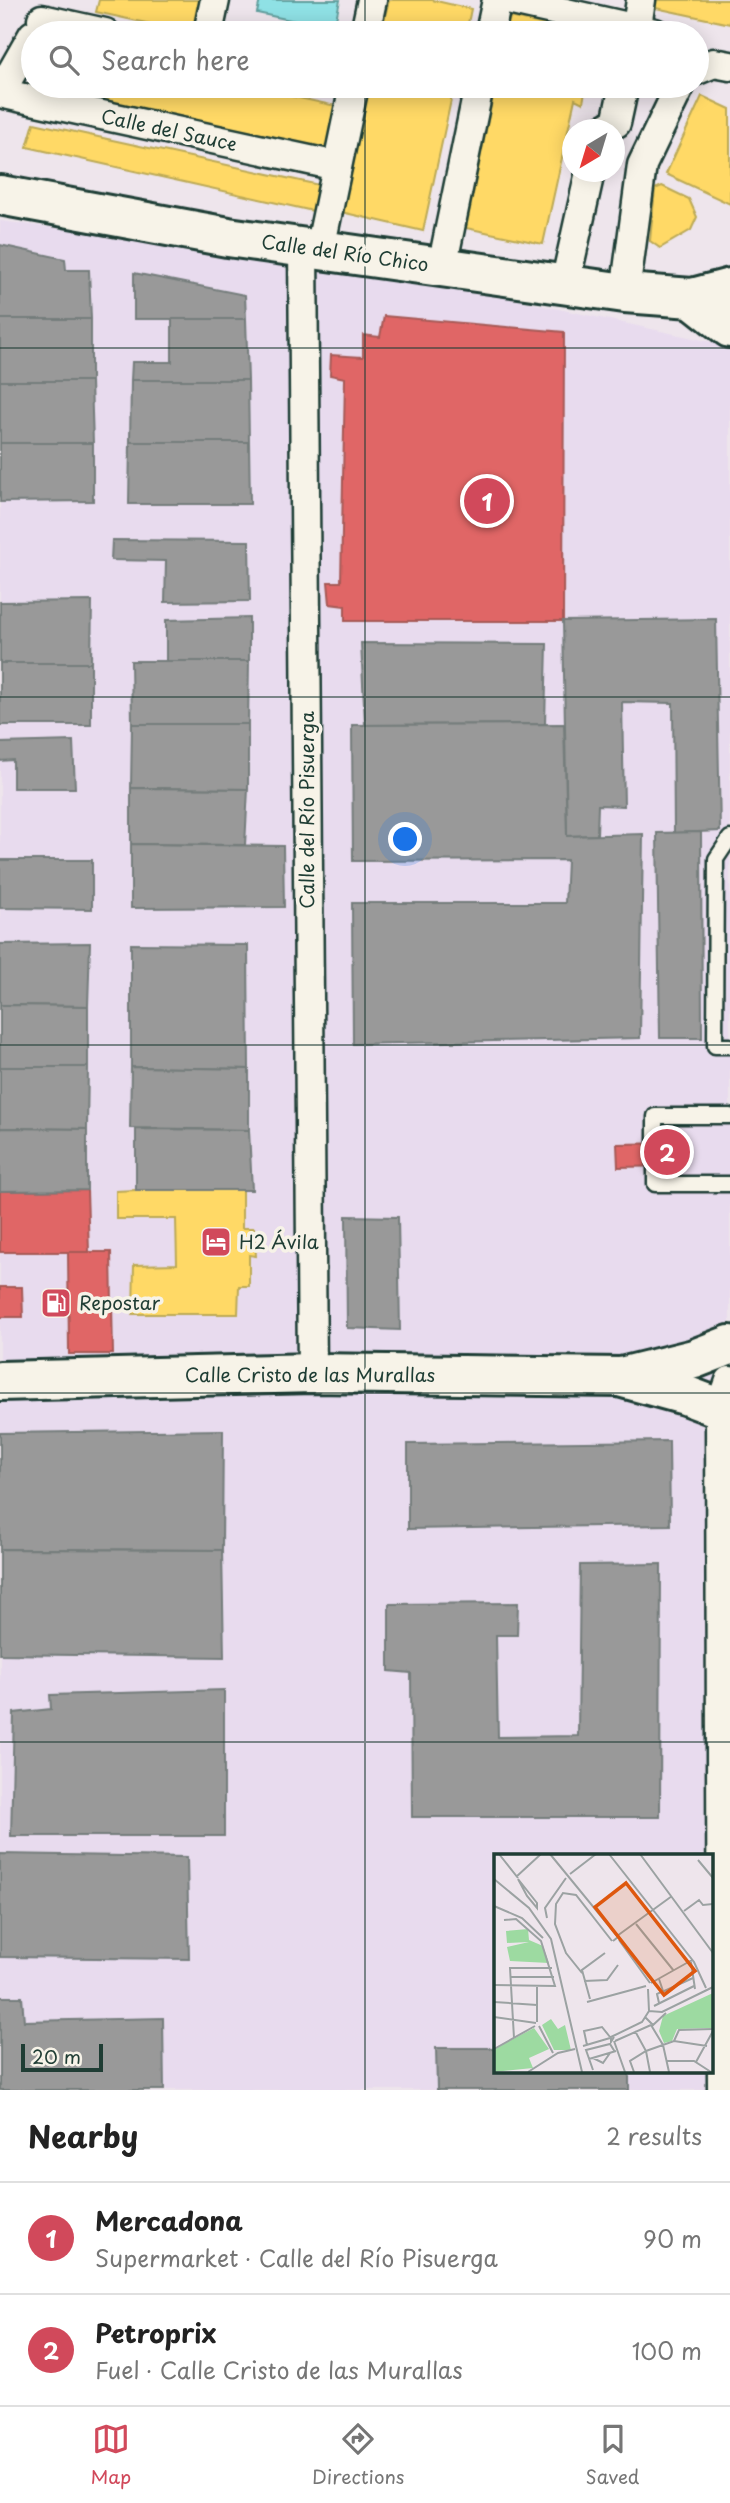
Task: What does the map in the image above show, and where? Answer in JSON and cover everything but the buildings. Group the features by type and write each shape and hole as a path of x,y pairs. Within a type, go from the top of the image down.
{"street":[{"path":"211,21 215,0"},
{"path":"368,21 372,0"},
{"path":"493,21 497,0"},
{"path":"508,0 597,21"},
{"path":"641,0 642,21"},
{"path":"0,93 21,57"},
{"name":"Calle del Sauce","path":"0,93 21,98"},
{"name":"Calle del Sauce","path":"23,98 337,166"},
{"name":"Calle del Río Pisuerga","path":"312,1373 311,248 337,166 349,98"},
{"path":"442,267 477,98"},
{"path":"617,119 621,98"},
{"path":"625,293 642,165 674,98"},
{"path":"565,284 588,182"},
{"name":"Calle del Río Chico","path":"0,195 228,237 625,293 691,298 730,288"},
{"path":"691,298 730,328"},
{"name":"Calle Cristo de las Murallas","path":"621,1377 694,1359 730,1345"},
{"name":"Calle Cristo de las Murallas","path":"0,1381 312,1373 621,1377 727,1401"},
{"path":"722,2090 727,1401"}],"lane":[{"path":"730,838 716,859 715,1046 730,1046"},
{"path":"730,1116 655,1116 655,1184 730,1184"}],"shaded area":[{"path":"0,221 355,265 730,346 730,2090 0,2090"}],"water":[{"path":"260,0 340,0 336,21 296,21 257,13"}],"place":[{"name":"Mercadona","path":"487,501"},
{"name":"Petroprix","path":"667,1152"},
{"name":"H2 Ávila","path":"216,1242"},
{"name":"Repostar","path":"56,1303"}]}
